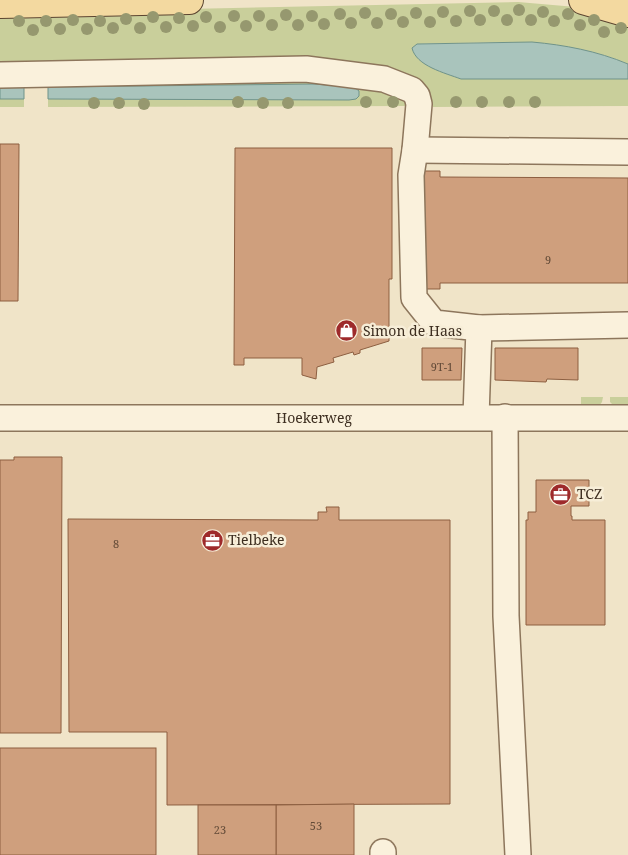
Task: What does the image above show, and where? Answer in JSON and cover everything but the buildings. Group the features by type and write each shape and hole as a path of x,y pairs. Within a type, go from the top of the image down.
{"main road":[{"path":"0,4 189,0"},
{"path":"584,0 628,13"}],"street":[{"path":"0,75 306,69 384,79 412,90 419,104 411,175 414,298 434,323 479,328 628,326"},
{"path":"415,150 628,152"},
{"path":"476,417 479,328"},
{"path":"505,417 506,616 518,855"},
{"name":"Hoekerweg","path":"0,418 628,418"}],"green space":[{"path":"518,2 576,7 628,22 628,64 603,55 551,45 524,43 417,44 461,79 628,79 628,106 433,107 427,93 120,60 75,61 0,70 0,13"},
{"path":"243,75 379,83 404,99 408,106 48,107 48,99 349,100 359,96 359,91 353,87 314,84 48,87 48,83"},
{"path":"0,99 24,99 24,107 0,107"},
{"path":"581,397 603,397 599,406 581,407"},
{"path":"610,397 628,397 628,407 614,406 610,402"}],"water":[{"path":"532,42 581,49 616,59 628,64 628,79 461,79 425,64 419,60 412,48 417,44"},
{"path":"314,84 354,87 359,91 359,96 356,99 349,100 48,99 48,87"},
{"path":"24,87 24,99 0,99 0,88"}],"place":[{"name":"Simon de Haas","path":"347,331"},
{"name":"TCZ","path":"561,494"},
{"name":"Tielbeke","path":"212,540"}]}
